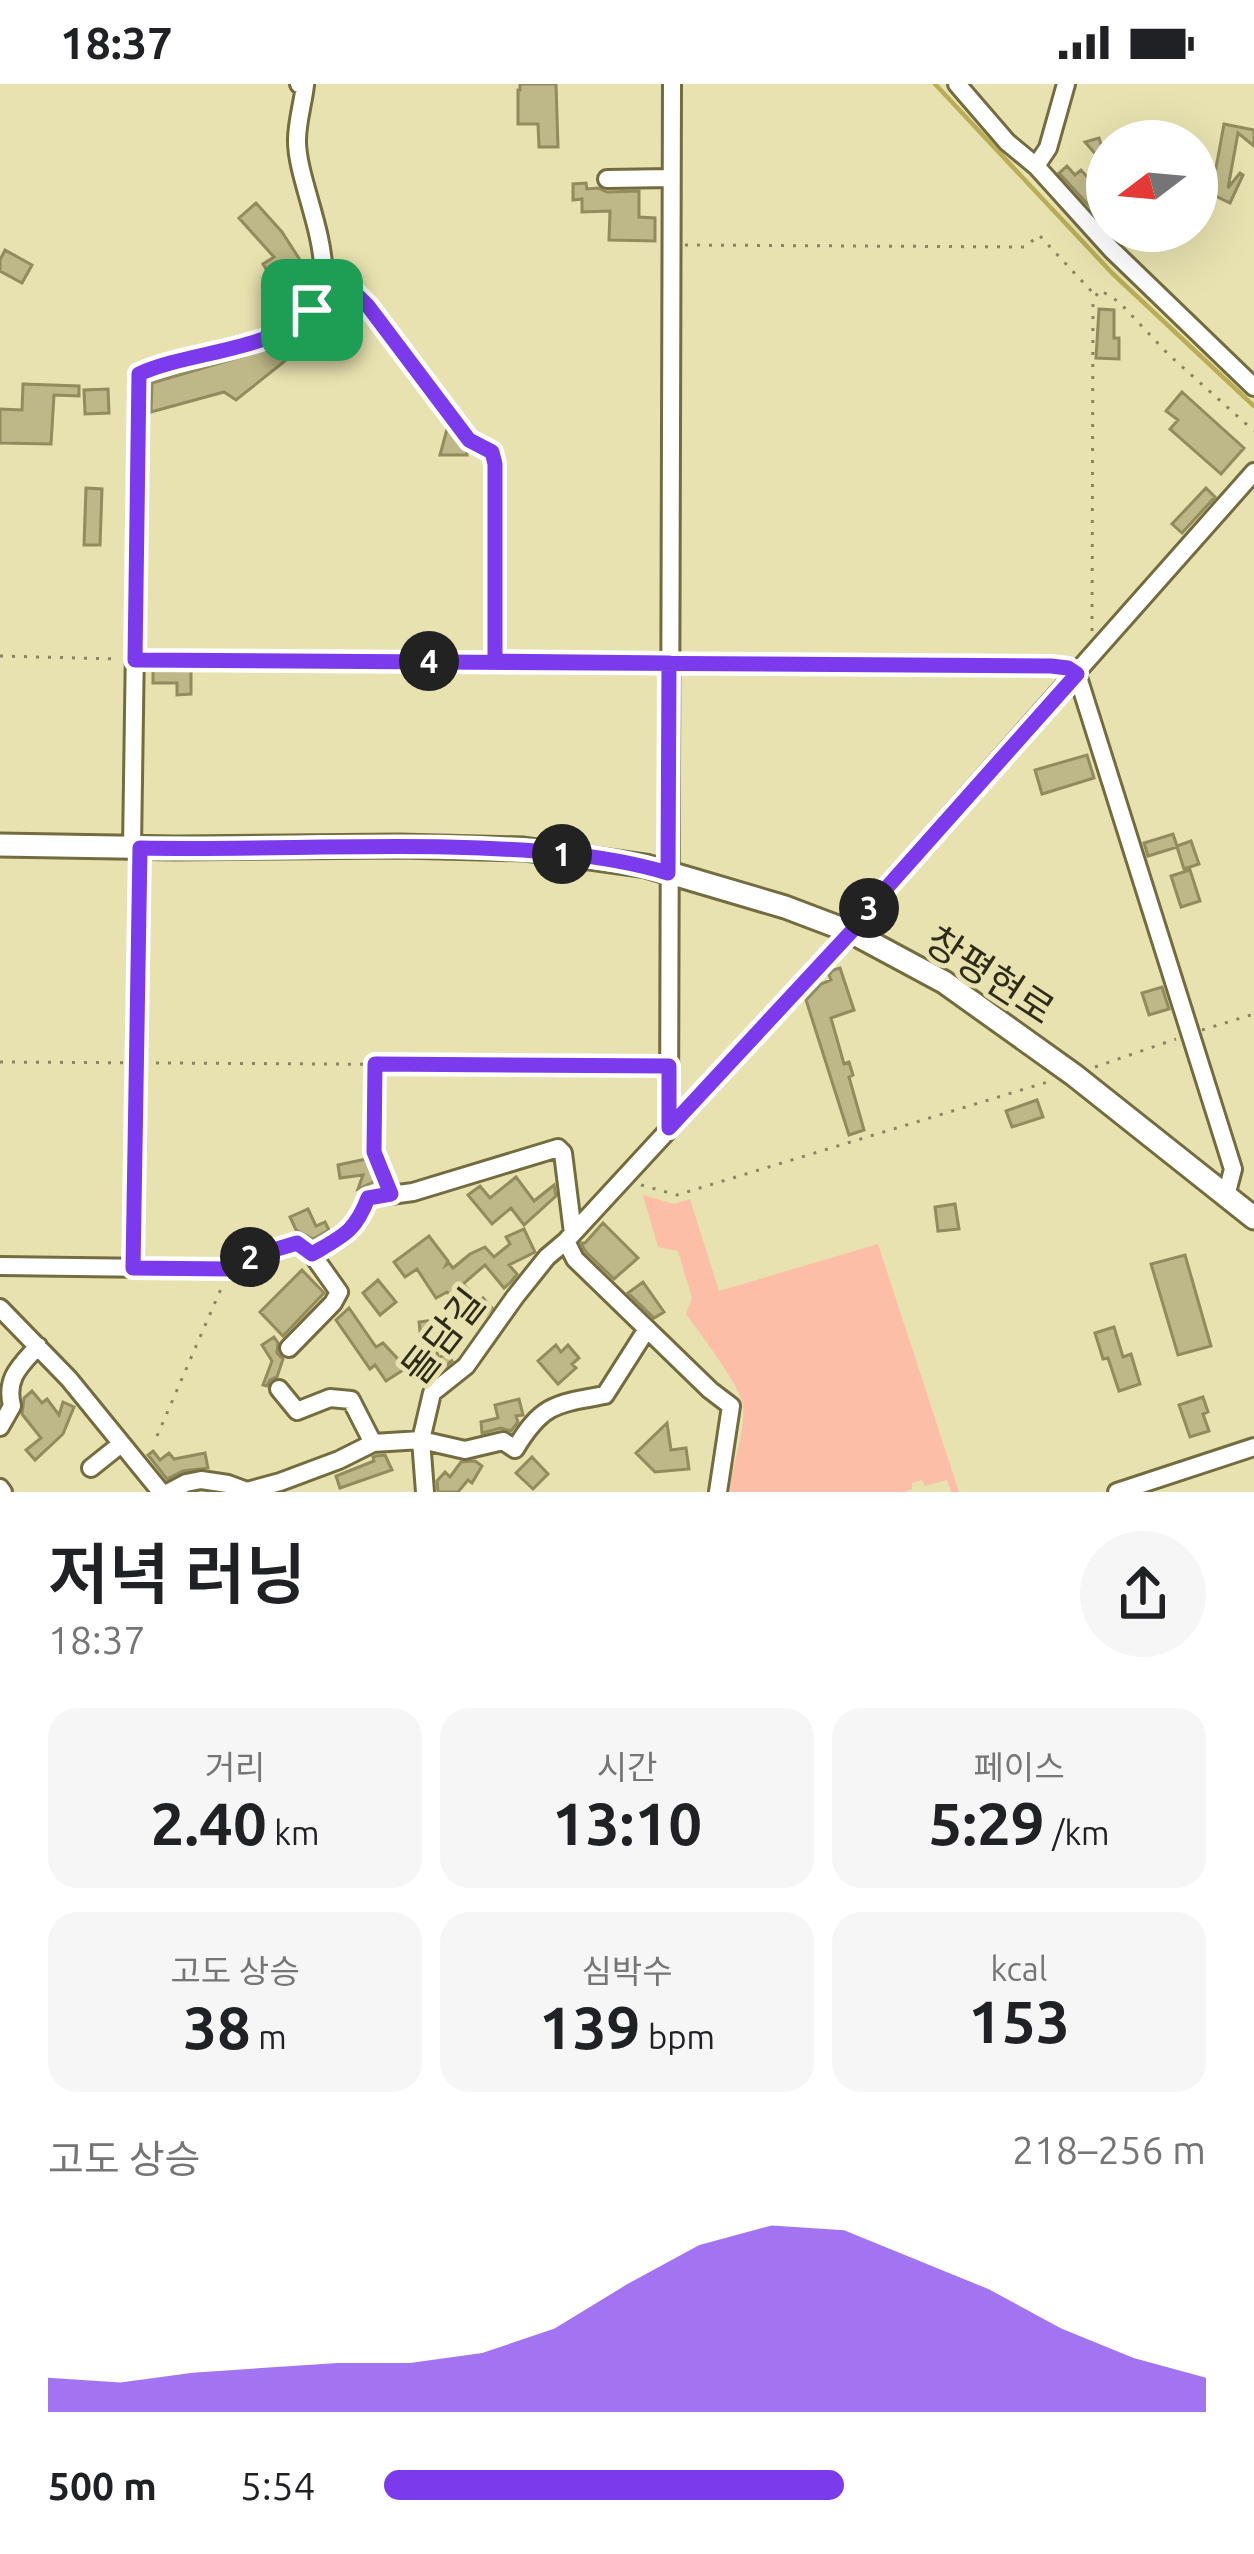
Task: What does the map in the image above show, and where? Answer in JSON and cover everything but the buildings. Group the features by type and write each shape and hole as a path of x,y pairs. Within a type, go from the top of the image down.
{"main road":[{"name":"창평현로","path":"0,845 524,849 646,866 784,907 851,932 944,982 1074,1075 1254,1218"}],"street":[{"path":"136,848 139,374 252,343 300,321 312,310 324,279 299,159 305,85 299,84"},
{"path":"669,1128 672,84"},
{"path":"957,84 1111,249 1254,387"},
{"path":"1036,166 1048,148 1066,84"},
{"path":"607,179 671,178"},
{"name":"돌담길","path":"425,1492 421,1440 432,1393 466,1366 536,1270 851,932 1254,472"},
{"path":"1077,674 1233,1168 1226,1196"},
{"path":"312,1254 350,1233 368,1198 413,1192 557,1148 563,1153 575,1259 731,1406 718,1492"},
{"path":"0,1266 229,1269 247,1258 297,1243 312,1254 339,1292 289,1348"},
{"path":"0,1309 165,1492 201,1480 247,1491 320,1468 373,1443 421,1440 465,1450 503,1441 515,1449 532,1421 559,1404 605,1395 647,1330"},
{"path":"0,1427 12,1406 8,1388 13,1377 38,1346"},
{"path":"280,1389 297,1411 330,1398 351,1400 373,1443"},
{"path":"91,1468 122,1444"},
{"path":"1117,1492 1254,1447"}],"path":[{"path":"671,244 1025,247 1039,235 1096,296"},
{"path":"1097,650 1090,612 1093,300 1100,290 1254,431"},
{"path":"312,310 355,293 469,440 492,452 495,661"},
{"path":"0,656 1051,666 1077,674"},
{"path":"133,1268 136,848"},
{"path":"622,1180 677,1195 1074,1075 1254,1014"},
{"path":"0,1062 669,1066"},
{"path":"375,1064 374,1152 391,1194"},
{"path":"157,1436 229,1269"}],"shaded area":[{"path":"643,1195 674,1204 690,1199 719,1291 878,1244 959,1492 951,1492 947,1480 925,1486 922,1480 904,1492 730,1492 742,1427 741,1397 686,1314 692,1298 678,1251 658,1247"}],"waterway":[{"path":"935,84 1112,273 1254,406"}],"route":[{"path":"312,310 300,321 252,343 139,374 135,660 495,661 1051,666 1077,674 851,932 669,1128 669,1066 375,1064 374,1152 391,1194 368,1198 350,1233 312,1254 297,1243 247,1258 229,1269 133,1268 140,848 524,849 668,873 669,663 495,661 492,452 469,440 355,293 320,311 312,310"}]}
